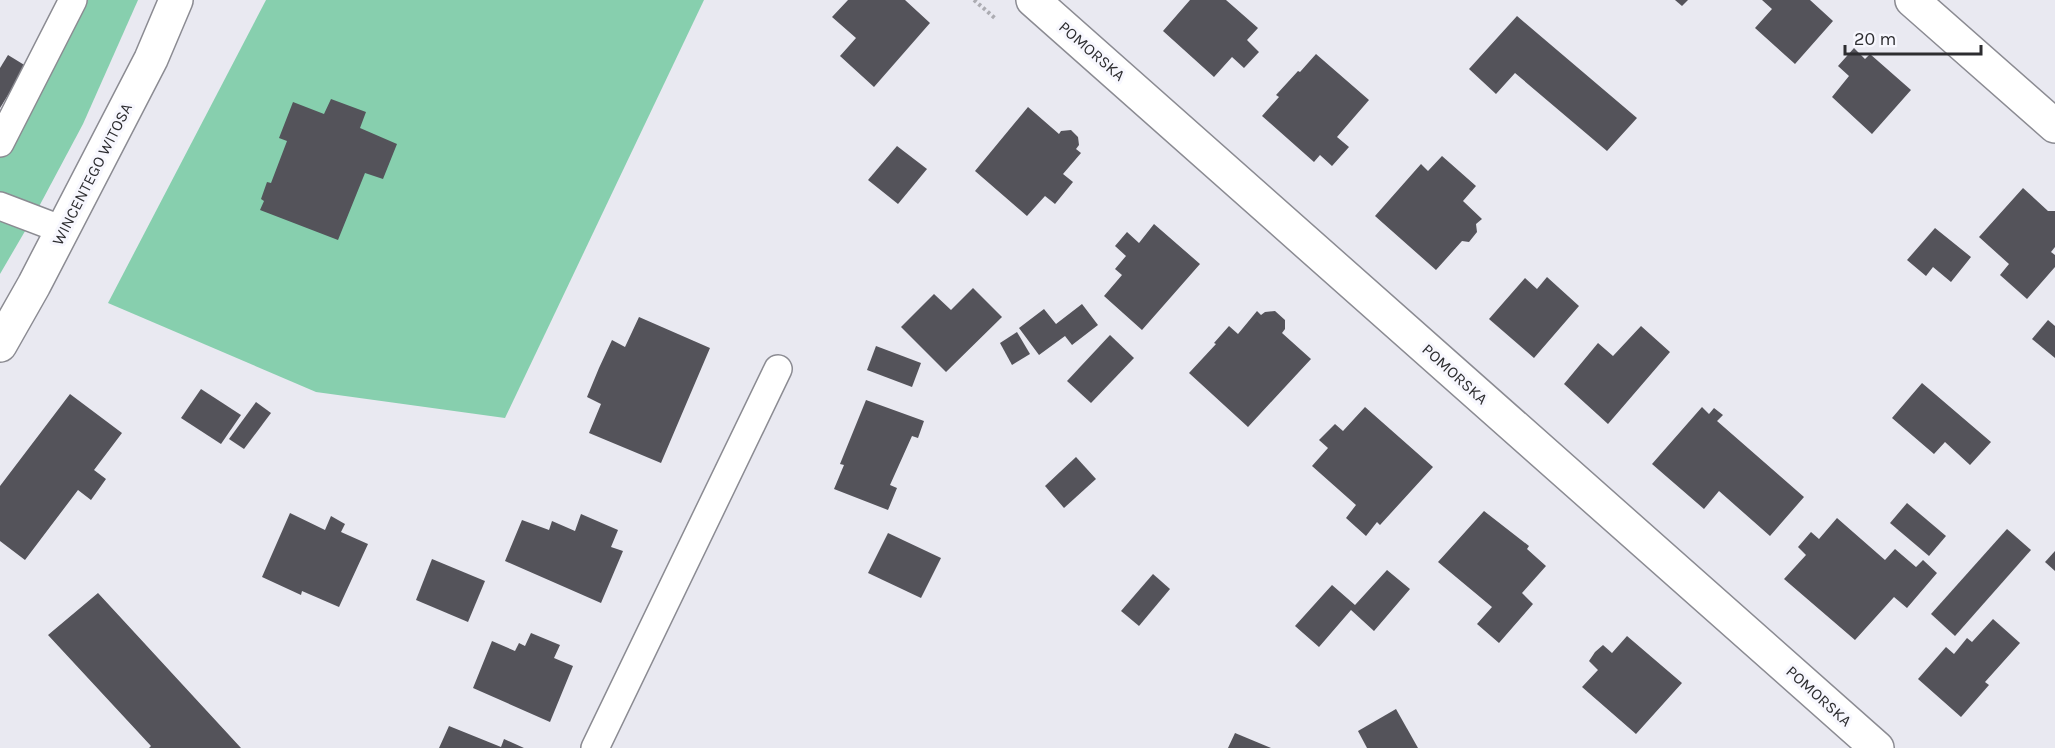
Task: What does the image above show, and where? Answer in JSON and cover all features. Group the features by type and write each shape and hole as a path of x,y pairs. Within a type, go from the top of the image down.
{"street":[{"name":"WINCENTEGO WITOSA","path":"0,345 63,230 151,59 176,0"},
{"name":"POMORSKA","path":"1033,0 1877,748"},
{"path":"1912,0 2055,126"}],"lane":[{"path":"0,143 73,0"},
{"path":"0,206 63,230"},
{"path":"595,748 778,369"}],"green space":[{"path":"88,0 138,0 83,124 35,214 0,200 0,156"},
{"path":"266,0 704,0 505,418 316,392 108,303"},
{"path":"0,214 28,226 0,274"}],"building":[{"path":"848,0 905,0 930,23 874,87 840,56 856,38 832,17"},
{"path":"1190,0 1226,0 1258,28 1247,40 1259,52 1244,68 1232,57 1214,77 1163,31"},
{"path":"1675,0 1688,0 1682,6"},
{"path":"1762,0 1810,0 1833,21 1795,64 1755,28 1772,9"},
{"path":"1517,16 1637,118 1607,151 1515,73 1496,94 1469,69"},
{"path":"1854,48 1865,59 1870,54 1911,90 1872,134 1832,97 1849,76 1838,66"},
{"path":"1316,54 1369,100 1337,137 1349,147 1332,166 1320,155 1314,162 1262,116 1279,97 1276,95"},
{"path":"8,55 26,66 0,108 0,68"},
{"path":"331,99 366,112 360,128 397,144 383,179 365,173 338,240 260,210 267,182 271,183 287,141 279,138 293,102 324,114"},
{"path":"1028,107 1059,134 1061,131 1071,130 1078,137 1079,145 1076,149 1081,153 1063,174 1073,182 1055,204 1045,196 1027,216 975,171"},
{"path":"897,146 927,169 898,204 868,180"},
{"path":"1442,156 1476,186 1463,201 1482,219 1476,224 1477,232 1469,242 1462,241 1436,270 1375,216 1421,164 1428,171"},
{"path":"2023,188 2048,211 2055,211 2055,247 2051,252 2055,255 2055,267 2027,299 2000,275 2009,264 1979,237"},
{"path":"1154,224 1200,264 1142,330 1104,296 1122,275 1115,269 1126,256 1115,246 1127,232 1139,243"},
{"path":"1935,228 1971,257 1951,282 1933,267 1926,276 1907,260"},
{"path":"1547,277 1579,306 1534,358 1489,319 1525,278 1537,289"},
{"path":"973,288 1002,317 946,372 901,327 934,294 951,310"},
{"path":"1082,304 1098,325 1072,345 1065,336 1039,355 1019,328 1044,309 1056,324"},
{"path":"1257,311 1261,315 1275,311 1285,320 1285,329 1282,333 1311,359 1248,427 1189,373 1229,326 1238,334"},
{"path":"639,317 710,348 661,463 589,433 601,404 587,397 599,368 612,340 625,347"},
{"path":"2048,320 2055,326 2055,358 2032,339"},
{"path":"1641,326 1670,352 1608,424 1564,384 1598,343 1613,356"},
{"path":"1017,332 1030,354 1012,365 1000,343"},
{"path":"1110,335 1134,358 1091,403 1067,381"},
{"path":"876,346 921,363 912,387 867,370"},
{"path":"1922,383 1991,442 1970,465 1945,442 1934,454 1892,418"},
{"path":"201,389 241,415 221,444 181,418"},
{"path":"70,394 122,433 94,470 106,479 91,500 78,490 25,560 0,541 0,486"},
{"path":"866,400 924,421 918,438 912,436 890,485 897,488 888,510 834,489 844,465 840,464"},
{"path":"256,402 271,413 244,449 229,439"},
{"path":"1365,407 1433,467 1380,525 1377,522 1366,536 1346,518 1356,505 1312,466 1328,448 1319,440 1335,424 1343,431"},
{"path":"1702,407 1709,414 1714,408 1723,415 1717,421 1804,497 1770,536 1719,491 1704,509 1652,464"},
{"path":"1076,457 1096,479 1064,508 1045,486"},
{"path":"1907,503 1946,536 1929,556 1890,523"},
{"path":"1484,511 1529,546 1527,549 1546,566 1522,593 1533,604 1499,643 1477,624 1492,607 1438,562"},
{"path":"290,513 325,530 331,516 345,524 341,532 368,544 339,607 302,591 301,595 262,577"},
{"path":"581,514 618,530 611,547 623,551 601,603 505,561 522,520 549,530 552,521 575,531"},
{"path":"1837,518 1885,560 1895,549 1916,567 1923,560 1937,573 1907,608 1894,597 1855,640 1784,579 1806,555 1798,547 1811,532 1819,539"},
{"path":"2007,529 2031,550 1955,636 1931,614"},
{"path":"888,533 941,558 921,598 868,573"},
{"path":"2055,551 2055,571 2045,562"},
{"path":"432,559 485,581 468,622 416,600"},
{"path":"1387,570 1410,589 1374,631 1351,610 1319,647 1295,626 1332,585 1355,605"},
{"path":"1153,574 1170,589 1139,626 1121,611"},
{"path":"98,593 241,748 149,748 151,746 48,635"},
{"path":"1993,619 2020,643 1985,682 1989,685 1961,717 1918,679 1946,647 1954,654 1967,638 1972,642"},
{"path":"531,633 560,645 554,658 573,666 550,722 473,688 492,641 515,651 519,643 525,646"},
{"path":"1627,636 1682,683 1636,734 1582,687 1598,670 1589,661 1595,652 1603,645 1612,653"},
{"path":"1396,709 1418,748 1367,748 1358,731"},
{"path":"449,726 501,747 504,739 524,748 439,748"},
{"path":"1235,733 1271,748 1228,748"}]}
